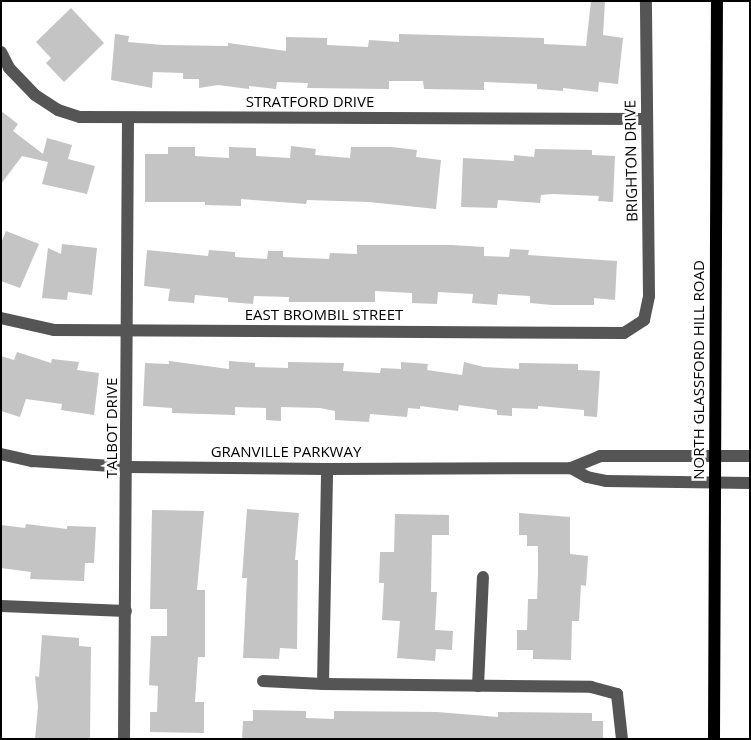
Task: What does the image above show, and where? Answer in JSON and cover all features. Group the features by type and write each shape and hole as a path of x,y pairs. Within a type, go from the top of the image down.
{"main road":[{"name":"NORTH GLASSFORD HILL ROAD","path":"714,739 717,1"}],"street":[{"name":"BRIGHTON DRIVE","path":"644,320 649,296 646,1"},
{"name":"STRATFORD DRIVE","path":"1,52 9,68 34,95 58,110 80,117 646,119"},
{"name":"TALBOT DRIVE","path":"124,739 128,467 128,118"},
{"name":"EAST BROMBIL STREET","path":"1,318 54,330 624,333 644,320"},
{"name":"GRANVILLE PARKWAY","path":"1,454 32,461 128,467 326,469 570,468 600,456 750,456"},
{"name":"GRANVILLE PARKWAY","path":"570,468 587,477 606,481 750,483"},
{"path":"323,684 326,469"},
{"path":"478,686 483,577"},
{"path":"1,606 34,610 126,611"},
{"path":"263,681 323,684 591,687 617,694 622,739"}],"building":[{"path":"591,1 605,1 603,35 623,38 618,84 599,82 598,92 563,88 563,91 537,89 537,84 484,82 484,90 424,89 423,81 389,81 389,89 307,88 308,83 277,82 276,89 249,86 249,89 218,85 199,88 199,79 183,79 183,73 153,72 152,88 111,80 115,34 129,36 128,42 163,45 228,46 228,43 286,51 286,37 327,38 327,45 368,47 369,40 399,42 399,34 544,38 544,44 586,46"},
{"path":"71,8 104,43 64,82 46,63 51,58 36,42"},
{"path":"1,111 18,124 13,131 43,154 47,138 72,145 68,159 95,166 87,194 42,184 48,162 22,156 1,184"},
{"path":"291,146 316,149 315,155 350,158 351,147 392,147 417,150 416,157 441,160 436,209 369,202 307,200 306,204 241,199 241,206 205,205 205,202 145,202 145,154 168,154 168,147 195,147 195,156 229,158 229,147 256,148 256,156 290,158"},
{"path":"535,149 592,150 592,155 615,156 613,202 598,201 599,196 553,194 541,195 540,203 498,200 497,208 461,207 463,158 514,161 514,155 534,157"},
{"path":"6,231 39,244 20,288 1,281 1,243"},
{"path":"62,244 97,248 92,295 68,292 67,300 42,298 48,248 61,254"},
{"path":"357,245 452,245 484,247 484,256 509,257 510,249 529,250 528,255 617,261 615,300 594,298 594,305 552,305 530,303 530,296 498,294 497,305 472,303 473,294 438,292 437,304 412,303 412,293 375,291 375,302 289,302 289,297 254,296 253,304 228,302 228,298 195,295 194,303 168,301 170,289 144,286 147,250 208,256 209,250 235,252 235,257 267,259 268,251 283,251 283,257 329,259 330,253 357,254"},
{"path":"17,352 51,363 52,359 79,362 77,370 99,373 94,415 61,410 62,404 26,399 20,417 1,411 1,356 14,360"},
{"path":"169,361 229,369 229,361 255,363 255,367 288,368 288,362 344,363 343,371 380,373 381,368 401,369 401,362 428,364 427,370 462,375 464,362 484,367 519,369 519,363 578,364 578,370 600,371 597,417 584,416 584,410 538,406 538,409 512,408 512,416 497,415 497,410 459,405 458,411 420,406 420,409 408,408 407,417 370,414 369,422 335,420 335,411 320,408 281,407 281,421 266,420 266,408 235,407 235,415 172,413 172,408 143,406 145,363 169,364"},
{"path":"247,509 299,513 295,560 298,560 297,649 280,648 279,659 243,658 247,578 242,578"},
{"path":"152,510 204,511 197,590 205,590 205,657 198,657 195,702 204,702 204,733 150,732 150,712 157,712 158,686 149,685 151,636 167,636 167,609 150,609"},
{"path":"519,513 570,517 570,554 588,556 586,586 581,585 579,621 572,621 571,660 533,659 533,650 517,650 517,630 527,630 528,599 537,599 538,573 538,546 527,546 527,535 519,535"},
{"path":"395,514 449,515 449,535 432,535 431,592 437,592 435,630 453,631 452,650 436,649 435,661 397,658 400,621 382,620 384,583 379,583 380,552 394,552"},
{"path":"26,524 67,529 67,526 96,527 94,563 85,563 84,581 30,579 31,572 1,568 1,525 25,528"},
{"path":"42,635 79,638 79,646 91,647 90,739 35,739 38,707 35,676 39,677"},
{"path":"253,710 306,711 306,718 334,719 334,711 437,712 498,717 498,712 592,713 592,721 603,721 603,739 242,739 243,721 253,721"}]}
